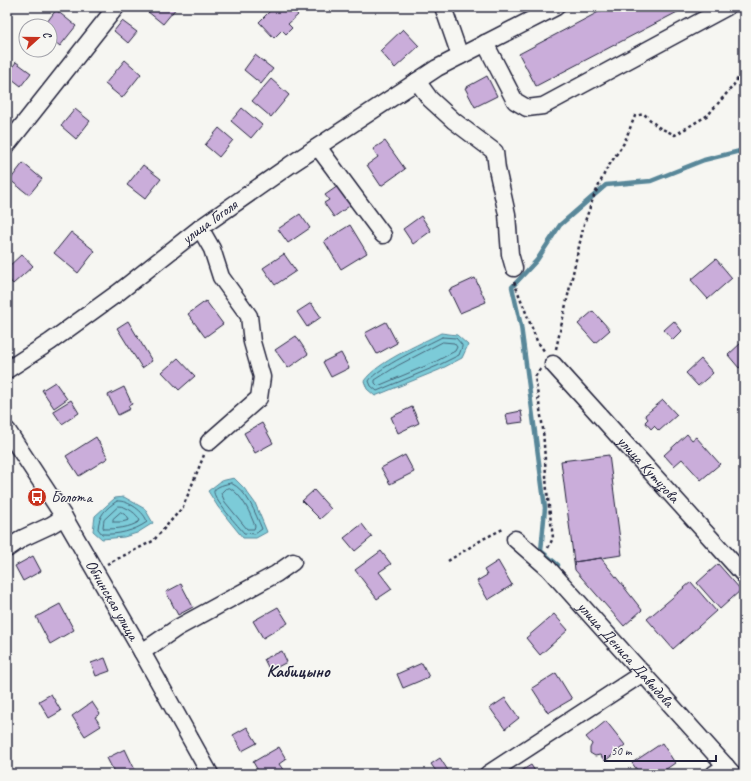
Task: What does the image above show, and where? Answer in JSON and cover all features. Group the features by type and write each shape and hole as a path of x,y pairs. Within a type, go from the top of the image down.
{"street":[{"path":"7,146 116,7"},
{"path":"443,7 460,56"},
{"name":"улица Гоголя","path":"7,370 50,342 119,292 200,228 290,164 437,68 556,7"},
{"path":"485,43 515,101 527,108 543,106 728,7"},
{"path":"417,81 430,99 454,122 495,152 497,169 507,214 510,254 514,268"},
{"path":"318,147 384,235"},
{"path":"200,228 212,249 221,277 249,316 252,342 262,377 259,398 209,442"},
{"name":"улица Кутузова","path":"553,364 744,575"},
{"name":"Обнинская улица","path":"7,430 64,517 142,652 207,773"},
{"path":"7,549 23,538 64,517"},
{"name":"улица Дениса Давыдова","path":"515,539 548,568 643,673 724,771"},
{"path":"142,652 177,628 276,574 292,562"},
{"path":"488,774 643,673"}],"path":[{"path":"553,364 584,224 594,196 606,170 624,144 635,116 644,114 658,127 675,135 708,115 733,86 744,69"},
{"path":"517,289 537,341 553,364"},
{"path":"540,561 553,538 546,491 543,429 535,377 543,364 553,364"},
{"path":"94,571 153,541 183,507 209,442"},
{"path":"448,561 483,539 503,529 515,539"}],"water":[{"path":"441,333 457,335 468,345 462,358 439,370 375,396 367,389 364,381 379,367 389,360"},
{"path":"234,478 244,488 255,503 267,532 256,538 243,538 218,507 208,491 221,481"},
{"path":"124,497 145,509 153,523 137,533 124,537 102,539 93,531 95,516 115,498"}],"building":[{"path":"142,7 177,7 163,24"},
{"path":"274,7 291,7 298,15 288,24 292,28 286,34 282,30 274,38 259,22"},
{"path":"608,7 687,7 536,86 519,54"},
{"path":"56,10 76,26 60,46 58,44 58,18 50,18"},
{"path":"122,21 137,32 128,43 114,31"},
{"path":"403,29 419,46 395,68 380,51"},
{"path":"255,55 273,69 261,84 244,70"},
{"path":"125,60 141,74 122,98 105,84"},
{"path":"16,62 31,73 21,86 7,75"},
{"path":"487,76 497,96 475,107 465,88"},
{"path":"271,79 289,95 271,117 252,101"},
{"path":"242,108 262,125 251,138 231,121"},
{"path":"75,109 90,121 76,139 61,126"},
{"path":"219,128 233,140 219,157 205,145"},
{"path":"385,141 405,169 381,186 367,165 378,157 373,149"},
{"path":"23,163 42,179 29,195 10,180"},
{"path":"143,165 161,179 145,199 127,185"},
{"path":"338,186 352,204 334,217 324,203 329,200 325,195"},
{"path":"300,214 310,228 288,243 278,229"},
{"path":"421,216 431,231 413,244 403,229"},
{"path":"350,225 367,253 341,269 324,241"},
{"path":"71,232 95,251 78,273 54,253"},
{"path":"22,254 33,266 13,284 7,277 7,268"},
{"path":"284,254 296,271 275,285 263,268"},
{"path":"716,259 732,278 708,299 691,280"},
{"path":"475,278 486,302 460,313 449,290"},
{"path":"206,301 223,324 205,337 188,314"},
{"path":"311,303 321,317 307,327 297,312"},
{"path":"593,311 610,330 595,343 578,324"},
{"path":"128,321 152,361 142,368 117,328"},
{"path":"674,321 682,331 673,340 664,330"},
{"path":"386,322 397,343 377,354 365,333"},
{"path":"296,336 308,354 288,368 275,350"},
{"path":"741,343 744,346 744,364 739,368 728,355"},
{"path":"341,353 349,368 331,377 323,362"},
{"path":"178,358 195,376 179,390 162,372"},
{"path":"701,359 713,373 698,386 686,373"},
{"path":"55,382 67,399 54,408 42,390"},
{"path":"124,387 132,404 128,406 130,409 118,415 108,395"},
{"path":"71,400 79,413 62,424 53,411"},
{"path":"663,400 677,415 659,431 654,426 651,429 645,422 648,419 645,415"},
{"path":"412,407 419,423 398,433 391,417"},
{"path":"521,411 523,422 508,424 506,414"},
{"path":"262,423 273,443 255,453 244,433"},
{"path":"687,434 692,440 696,437 720,464 701,480 682,459 674,466 664,455"},
{"path":"96,437 108,458 79,476 66,456"},
{"path":"405,455 414,472 390,484 381,468"},
{"path":"609,455 622,555 574,562 561,461"},
{"path":"314,490 331,509 320,519 302,501"},
{"path":"362,524 372,537 355,551 344,538"},
{"path":"381,551 391,564 379,572 392,589 377,599 355,570"},
{"path":"33,556 41,571 23,581 15,566"},
{"path":"601,558 642,610 624,626 575,570 574,562"},
{"path":"498,561 512,585 488,600 477,581 487,575 484,570"},
{"path":"718,564 741,590 720,609 697,583"},
{"path":"691,582 716,611 673,649 647,619"},
{"path":"181,584 193,607 178,615 166,592"},
{"path":"60,604 74,630 50,644 36,617"},
{"path":"278,607 288,623 263,638 253,621"},
{"path":"554,614 568,630 540,655 526,638"},
{"path":"282,651 287,662 270,671 264,659"},
{"path":"105,658 110,671 96,676 91,663"},
{"path":"422,663 429,677 403,688 397,674"},
{"path":"556,673 572,699 548,713 532,688"},
{"path":"51,694 61,711 49,718 39,701"},
{"path":"505,698 519,718 505,729 490,708"},
{"path":"92,702 100,714 95,717 101,726 85,736 72,716"},
{"path":"606,721 625,745 605,761 600,755 595,756 590,753 592,744 586,737"},
{"path":"247,727 257,743 242,751 233,735"},
{"path":"662,743 675,763 659,774 647,774 645,771 640,774 632,763"},
{"path":"279,747 286,759 279,764 284,771 279,774 260,774 253,762"},
{"path":"125,749 136,772 132,774 115,774 107,758"},
{"path":"440,758 449,772 446,774 438,774 431,764"},
{"path":"531,765 537,774 516,774"}],"waterway":[{"path":"558,565 541,551 545,508 521,326 512,287 537,260 560,225 606,185 651,181 704,160 744,150"}],"place":[{"name":"Болота","path":"37,497"}],"district":[{"name":"Кабицыно","path":"298,671"}]}
